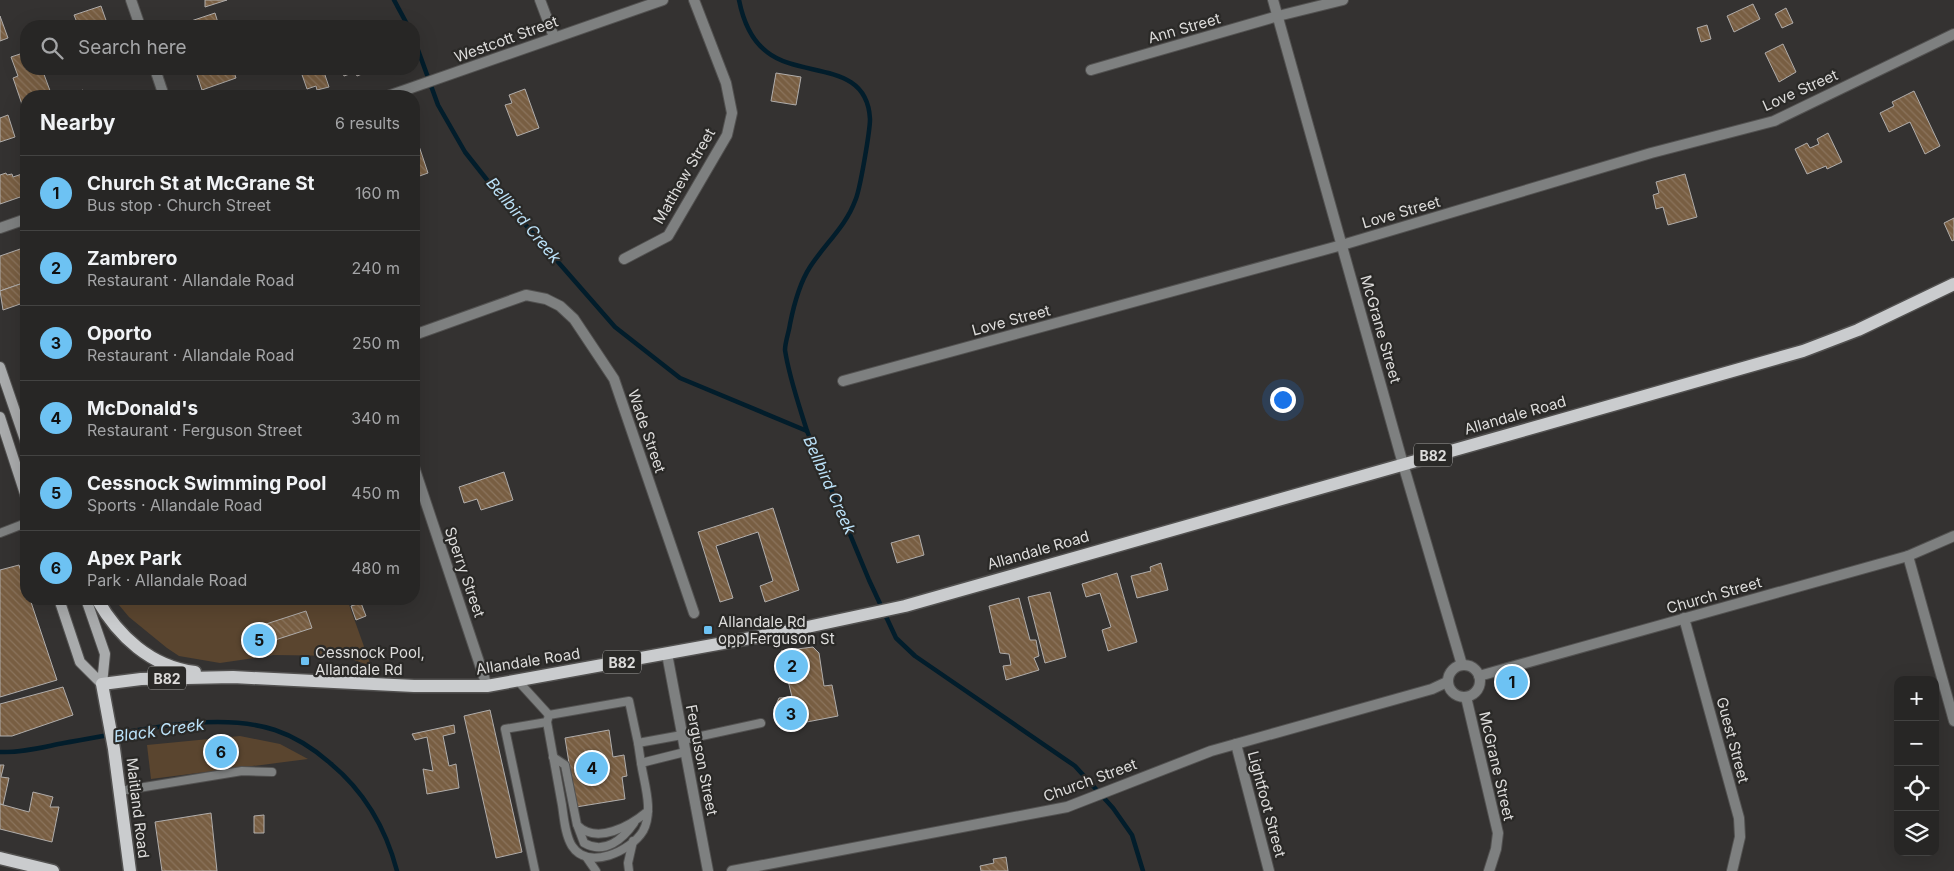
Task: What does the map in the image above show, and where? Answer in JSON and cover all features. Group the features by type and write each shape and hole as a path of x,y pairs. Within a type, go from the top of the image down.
{"main road":[{"name":"Allandale Road","path":"102,684 142,679 233,677 414,686 487,686 857,618 1803,351 1858,330 1954,284"},
{"path":"0,367 20,425"},
{"path":"0,417 20,479"},
{"path":"61,605 80,662 102,684"},
{"path":"88,605 105,654 102,684"},
{"path":"100,605 124,637 147,655 185,671 233,677"},
{"name":"Maitland Road","path":"102,684 110,721 130,871"},
{"path":"0,858 53,871"}],"street":[{"path":"131,0 138,20"},
{"path":"540,0 554,36"},
{"name":"Westcott Street","path":"406,90 554,36 663,0"},
{"name":"Matthew Street","path":"624,258 668,236 727,135 732,113 726,82 694,0"},
{"name":"McGrane Street","path":"1273,0 1403,464 1462,665"},
{"name":"Ann Street","path":"1091,70 1278,16 1343,0"},
{"name":"Love Street","path":"843,381 1342,244 1651,153 1774,121 1954,34"},
{"path":"157,75 162,90"},
{"path":"0,228 20,221"},
{"name":"Wade Street","path":"420,333 526,295 546,299 560,306 587,336 614,379 694,613"},
{"name":"Sperry Street","path":"420,485 487,686"},
{"name":"Church Street","path":"1479,676 1908,556 1954,536"},
{"path":"1908,556 1954,721"},
{"name":"Guest Street","path":"1684,618 1739,818 1740,837 1732,871"},
{"name":"Ferguson Street","path":"666,654 708,871"},
{"path":"1462,665 1473,668 1479,676 1477,690 1466,697 1455,695 1447,682 1452,670 1462,665"},
{"name":"Church Street","path":"732,871 1047,812 1084,802 1180,762 1236,744 1432,689 1447,682"},
{"name":"McGrane Street","path":"1466,697 1498,833 1496,849 1489,871"},
{"name":"Lightfoot Street","path":"1236,744 1269,871"}],"lane":[{"path":"0,533 20,525"},
{"path":"518,681 548,719 553,757 572,846 587,858 596,871"},
{"path":"535,871 505,729 629,701 638,743 648,811 643,831 633,841 606,857 587,858"},
{"path":"638,743 682,738 761,723"},
{"path":"641,762 685,752"},
{"path":"553,757 566,765 577,825 584,843 596,848 613,844 627,833 634,823 648,811"},
{"path":"120,791 242,771 272,772"},
{"path":"577,825 584,832 594,834 613,831 634,823"},
{"path":"629,871 628,863 633,841"}],"shaded area":[{"path":"119,605 349,605 371,666 343,656 274,655 220,663 179,656 129,617"},
{"path":"240,736 280,744 308,759 151,779 147,745"}],"building":[{"path":"205,0 227,0 205,7"},
{"path":"1753,4 1760,19 1734,32 1727,16"},
{"path":"101,6 106,20 76,20 74,15"},
{"path":"1786,8 1793,23 1782,28 1775,14"},
{"path":"215,13 217,20 194,20"},
{"path":"0,16 8,38 0,41"},
{"path":"1707,25 1711,39 1701,42 1697,28"},
{"path":"1783,44 1796,72 1779,82 1765,53"},
{"path":"20,54 20,75 44,75 50,90 20,90 20,98 13,78 18,76 11,57"},
{"path":"776,73 801,77 796,105 771,101"},
{"path":"197,75 235,75 236,78 202,90"},
{"path":"302,75 325,75 329,87 317,90 316,86 307,89"},
{"path":"525,89 539,128 517,136 505,105 512,103 509,95"},
{"path":"1914,91 1940,146 1925,154 1910,122 1889,132 1880,113 1894,106 1892,102"},
{"path":"8,115 15,137 0,142 0,118"},
{"path":"1828,133 1842,162 1827,169 1826,166 1807,174 1795,149 1807,143 1810,148 1819,144 1817,139"},
{"path":"420,149 428,173 420,176"},
{"path":"6,173 7,175 12,174 13,177 20,175 20,197 0,204 0,175"},
{"path":"1685,174 1697,217 1668,225 1663,207 1656,209 1653,195 1659,193 1656,182"},
{"path":"1954,218 1954,240 1952,241 1944,223"},
{"path":"20,249 20,284 0,291 0,256"},
{"path":"20,284 20,304 3,310 0,291"},
{"path":"504,472 513,500 481,510 477,499 464,503 459,487"},
{"path":"773,508 799,590 765,602 760,586 773,581 758,532 716,546 733,598 720,602 698,532"},
{"path":"919,535 924,555 897,563 891,543"},
{"path":"1161,563 1168,590 1137,598 1131,576 1151,571 1150,567"},
{"path":"19,565 20,605 32,605 57,680 0,697 0,570"},
{"path":"1117,573 1137,642 1108,651 1102,630 1111,627 1100,593 1086,597 1082,584"},
{"path":"1050,592 1066,657 1045,663 1028,597"},
{"path":"1019,598 1030,640 1036,640 1039,656 1034,658 1039,670 1006,680 1003,666 1011,665 1009,654 1000,653 989,606"},
{"path":"362,605 366,616 356,620 351,606"},
{"path":"306,611 312,628 269,642 263,625"},
{"path":"813,647 819,653 824,686 832,685 838,716 786,726 777,722 774,709 779,698 792,697 781,651"},
{"path":"63,687 73,715 12,736 0,736 0,704"},
{"path":"490,710 522,852 496,858 464,716"},
{"path":"454,725 455,733 443,736 449,766 456,764 459,788 427,794 423,769 433,771 427,737 415,740 412,734"},
{"path":"609,730 613,757 624,755 627,776 622,777 625,799 576,807 565,738"},
{"path":"0,765 4,765 1,777 9,778 3,805 0,804"},
{"path":"33,792 53,797 50,807 59,807 52,842 0,829 0,804 29,812"},
{"path":"211,813 217,871 162,871 155,822"},
{"path":"264,815 264,833 254,833 254,816"},
{"path":"1006,857 1008,871 981,871 980,866 994,863 993,859"}],"waterway":[{"name":"Bellbird Creek","path":"394,0 405,20"},
{"path":"739,0 748,29 761,47 781,60 845,79 857,87 866,100 870,119 855,201 846,219 810,267 803,280 795,302 786,344 785,350 789,370 807,431"},
{"name":"Bellbird Creek","path":"420,56 438,105 465,152 495,190 615,327 680,378 807,431 869,580 896,638 915,656 1075,766 1113,808 1132,835 1143,871"},
{"name":"Black Creek","path":"0,752 24,751 170,725 225,722 251,724 275,730 311,748 330,763 353,786 363,798 380,826 387,840 397,871"}],"place":[{"name":"Allandale Rd opp Ferguson St","path":"708,630"},
{"name":"Cessnock Swimming Pool","path":"259,640"},
{"name":"Cessnock Pool, Allandale Rd","path":"305,661"},
{"name":"Zambrero","path":"792,666"},
{"name":"Church St at McGrane St","path":"1512,682"},
{"name":"Oporto","path":"791,714"},
{"name":"Apex Park","path":"221,752"},
{"name":"McDonald's","path":"592,768"}]}
